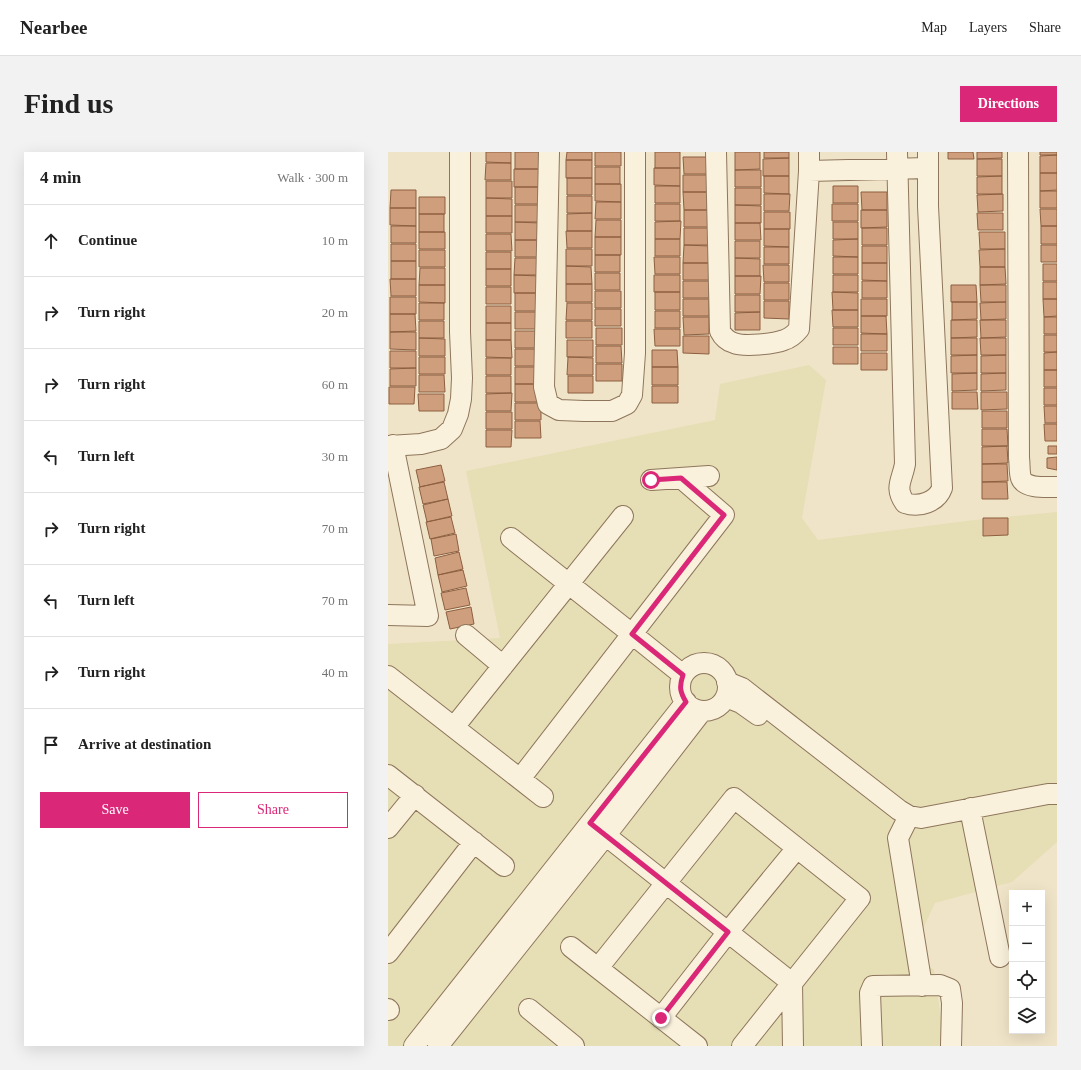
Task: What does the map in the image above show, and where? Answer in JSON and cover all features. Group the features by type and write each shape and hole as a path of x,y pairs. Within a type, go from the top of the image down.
{"street":[{"path":"388,615 428,616 391,445 421,444 442,438 452,429 458,414 461,399 462,378 460,332 460,152"},
{"path":"549,152 544,387 548,404 559,410 612,411 627,404 632,395 635,353 635,152"},
{"path":"716,152 720,331 723,338 734,344 757,345 784,340 794,335 799,329 809,161 897,160 927,160 942,488 940,493 935,498 915,506 905,503 900,496 899,488 905,464 897,160"},
{"path":"1018,152 1020,477 1024,483 1033,487 1057,488"},
{"path":"651,480 709,476"},
{"path":"520,779 724,515 681,478"},
{"path":"454,727 622,516"},
{"path":"511,538 683,675"},
{"path":"466,635 503,666"},
{"path":"708,663 716,666 723,673 727,689 720,705 712,710 694,707 681,694 680,684 683,675 689,668 698,664 708,663"},
{"path":"388,676 544,797"},
{"path":"727,689 742,688 899,810 907,820"},
{"path":"438,1046 598,829 694,707"},
{"path":"388,774 504,866"},
{"path":"971,814 1048,794 1057,794"},
{"path":"388,828 415,795"},
{"path":"598,968 734,798 860,898 742,1046"},
{"path":"907,820 1046,809 1057,806"},
{"path":"971,814 1000,957"},
{"path":"907,820 898,838 922,986"},
{"path":"598,829 792,983"},
{"path":"414,1046 598,829"},
{"path":"388,953 474,842"},
{"path":"661,1018 728,932 797,848"},
{"path":"571,947 697,1046"},
{"path":"792,983 793,1046"},
{"path":"872,1046 870,992 873,986 940,985 950,989 952,1003 951,1046"},
{"path":"530,1009 552,1039 574,1046"}],"shaded area":[{"path":"809,365 826,380 802,518 818,540 974,520 1057,512 1057,842 1012,882 935,903 912,952 934,970 945,1046 388,1046 388,644 500,638 466,471 715,420 720,384"}],"building":[{"path":"486,152 511,152 511,163 486,162"},
{"path":"515,152 540,152 540,169 515,169"},
{"path":"567,152 592,152 592,160 566,160"},
{"path":"595,152 621,152 621,166 595,166"},
{"path":"655,152 680,152 680,168 655,168"},
{"path":"735,152 760,152 760,169 735,170"},
{"path":"764,152 789,152 789,158 764,158"},
{"path":"948,152 973,152 974,159 948,159"},
{"path":"977,152 1002,152 1002,158 977,159"},
{"path":"1040,152 1057,152 1057,155 1040,155"},
{"path":"1057,155 1057,173 1040,173 1040,156"},
{"path":"683,157 709,157 709,174 684,174"},
{"path":"789,158 789,176 763,176 763,159"},
{"path":"977,159 1002,159 1002,176 977,176"},
{"path":"566,160 592,160 592,178 566,178"},
{"path":"486,163 511,163 511,180 485,180"},
{"path":"595,167 620,167 620,184 595,184"},
{"path":"654,168 680,168 680,186 654,185"},
{"path":"514,169 540,169 540,187 514,187"},
{"path":"735,170 761,170 761,187 735,187"},
{"path":"1040,173 1057,173 1057,190 1040,191"},
{"path":"683,175 708,175 709,192 683,192"},
{"path":"764,176 789,176 789,194 764,193"},
{"path":"1002,176 1002,194 977,194 977,177"},
{"path":"567,178 592,178 592,195 567,195"},
{"path":"486,181 512,181 512,198 486,198"},
{"path":"595,184 621,184 621,202 595,201"},
{"path":"655,186 680,186 680,203 655,203"},
{"path":"833,186 858,186 858,203 833,203"},
{"path":"515,187 540,187 540,204 515,204"},
{"path":"735,188 761,188 761,205 735,205"},
{"path":"391,190 416,190 416,208 390,208"},
{"path":"1040,191 1057,191 1057,208 1040,208"},
{"path":"683,192 709,192 709,210 684,210"},
{"path":"861,192 887,192 887,210 862,210"},
{"path":"764,194 790,194 789,211 764,211"},
{"path":"1003,194 1003,211 978,212 977,195"},
{"path":"567,196 592,196 592,213 567,213"},
{"path":"419,197 445,197 445,214 419,214"},
{"path":"486,198 512,199 512,216 486,216"},
{"path":"596,202 621,202 621,219 595,219"},
{"path":"655,204 680,204 680,221 655,221"},
{"path":"832,204 858,204 858,221 832,221"},
{"path":"515,205 540,205 540,222 515,222"},
{"path":"735,205 761,206 761,223 735,223"},
{"path":"390,208 416,208 416,226 390,225"},
{"path":"1040,209 1057,209 1057,226 1041,226"},
{"path":"684,210 709,210 709,227 684,227"},
{"path":"861,210 887,210 887,227 861,228"},
{"path":"764,212 790,212 790,229 764,229"},
{"path":"592,213 592,231 567,231 567,214"},
{"path":"977,213 1003,213 1003,230 978,230"},
{"path":"419,214 444,214 444,232 419,232"},
{"path":"486,216 512,216 512,233 486,233"},
{"path":"596,220 621,220 621,237 595,237"},
{"path":"681,221 680,239 655,239 655,222"},
{"path":"515,222 540,223 541,240 515,240"},
{"path":"833,222 858,222 858,239 833,239"},
{"path":"735,223 760,223 761,240 735,240"},
{"path":"391,226 416,226 416,243 391,243"},
{"path":"1041,226 1057,226 1057,244 1041,244"},
{"path":"684,228 709,228 709,245 684,245"},
{"path":"862,228 887,228 887,245 862,245"},
{"path":"764,229 789,229 789,247 764,246"},
{"path":"566,231 592,231 592,248 567,248"},
{"path":"419,232 445,232 445,249 419,249"},
{"path":"979,232 1005,232 1005,249 980,249"},
{"path":"486,234 511,234 512,251 486,251"},
{"path":"595,237 621,237 621,255 595,255"},
{"path":"655,239 680,239 680,256 655,256"},
{"path":"858,239 858,257 833,256 833,240"},
{"path":"515,240 540,240 540,257 515,257"},
{"path":"735,241 760,241 760,258 735,258"},
{"path":"391,244 416,244 416,261 391,261"},
{"path":"684,245 709,246 709,263 683,263"},
{"path":"1041,245 1057,245 1057,262 1041,262"},
{"path":"862,246 887,246 887,263 862,263"},
{"path":"764,247 789,247 789,264 764,264"},
{"path":"566,249 592,249 592,266 566,266"},
{"path":"1005,249 1005,267 980,267 979,250"},
{"path":"419,250 445,250 445,267 419,267"},
{"path":"486,252 511,252 511,269 486,269"},
{"path":"595,255 620,255 620,272 595,272"},
{"path":"654,257 680,257 680,274 655,274"},
{"path":"833,257 858,257 858,274 833,274"},
{"path":"515,258 540,258 540,275 514,275"},
{"path":"735,258 760,259 760,276 735,276"},
{"path":"391,261 416,261 416,279 391,279"},
{"path":"683,263 709,263 709,280 683,280"},
{"path":"862,263 887,263 887,281 862,280"},
{"path":"1043,264 1057,264 1057,281 1043,281"},
{"path":"763,265 789,265 789,282 764,282"},
{"path":"566,266 591,267 592,284 566,284"},
{"path":"980,267 1005,267 1006,284 980,285"},
{"path":"420,268 445,268 445,285 419,285"},
{"path":"486,269 511,269 511,286 486,286"},
{"path":"595,273 620,273 620,290 595,290"},
{"path":"514,275 540,276 540,293 514,293"},
{"path":"654,275 680,275 680,292 654,292"},
{"path":"833,275 858,275 858,292 833,292"},
{"path":"735,276 761,276 760,294 735,294"},
{"path":"390,279 416,279 416,296 391,296"},
{"path":"683,281 709,281 709,298 683,298"},
{"path":"862,281 887,281 887,298 862,298"},
{"path":"1043,282 1057,282 1057,299 1043,299"},
{"path":"764,283 789,283 789,300 764,300"},
{"path":"566,284 592,284 592,302 566,302"},
{"path":"419,285 445,285 445,303 419,302"},
{"path":"951,285 976,285 977,302 951,302"},
{"path":"980,285 1006,285 1006,302 981,302"},
{"path":"486,287 511,287 511,304 486,304"},
{"path":"595,291 621,291 621,308 595,308"},
{"path":"655,292 680,292 680,310 655,310"},
{"path":"832,292 858,293 858,310 833,310"},
{"path":"515,293 540,293 540,311 515,311"},
{"path":"735,295 760,295 760,312 735,312"},
{"path":"390,297 416,297 416,314 390,314"},
{"path":"683,299 709,299 709,316 683,316"},
{"path":"861,299 887,299 887,316 861,316"},
{"path":"1043,299 1057,299 1057,316 1044,317"},
{"path":"764,301 789,301 789,319 764,318"},
{"path":"952,302 977,302 977,319 952,320"},
{"path":"1006,302 1006,319 981,320 980,303"},
{"path":"419,303 444,303 444,320 419,320"},
{"path":"567,303 592,303 592,320 566,320"},
{"path":"486,306 511,306 511,323 486,323"},
{"path":"595,309 621,309 621,326 595,326"},
{"path":"832,310 858,310 858,327 833,327"},
{"path":"655,311 680,311 680,328 655,328"},
{"path":"515,312 540,312 540,329 515,329"},
{"path":"760,312 760,330 735,330 735,313"},
{"path":"390,314 415,314 416,331 390,332"},
{"path":"861,316 886,316 887,334 861,333"},
{"path":"683,317 709,317 709,334 684,335"},
{"path":"1044,317 1057,317 1057,334 1044,334"},
{"path":"951,320 977,320 977,337 951,338"},
{"path":"980,320 1006,320 1006,337 981,338"},
{"path":"419,321 444,321 444,338 419,338"},
{"path":"566,321 592,321 592,338 566,338"},
{"path":"486,323 511,323 511,340 486,340"},
{"path":"596,328 622,328 622,345 596,345"},
{"path":"833,328 858,328 858,345 833,345"},
{"path":"654,329 680,329 680,346 655,346"},
{"path":"515,331 541,331 541,348 515,348"},
{"path":"390,332 416,332 416,350 390,349"},
{"path":"861,334 887,334 887,351 861,351"},
{"path":"1044,335 1057,335 1057,352 1044,352"},
{"path":"683,336 709,336 709,354 683,353"},
{"path":"419,338 445,339 445,356 419,356"},
{"path":"951,338 977,338 977,355 951,355"},
{"path":"980,338 1006,338 1006,355 981,355"},
{"path":"486,340 511,340 512,358 486,357"},
{"path":"567,340 593,340 593,357 567,357"},
{"path":"596,346 621,346 622,363 596,363"},
{"path":"833,347 858,347 858,364 833,364"},
{"path":"515,349 540,349 541,366 515,366"},
{"path":"652,350 677,350 678,367 652,367"},
{"path":"390,351 416,351 416,368 390,368"},
{"path":"1057,352 1057,370 1044,370 1044,353"},
{"path":"861,353 887,353 887,370 861,370"},
{"path":"977,355 977,373 951,373 951,356"},
{"path":"1006,355 1006,373 981,373 981,356"},
{"path":"419,357 445,357 445,374 419,374"},
{"path":"568,357 593,358 593,375 567,375"},
{"path":"486,358 511,358 511,375 486,375"},
{"path":"596,364 622,364 622,381 596,381"},
{"path":"515,367 540,367 541,384 515,384"},
{"path":"652,367 678,367 678,385 652,385"},
{"path":"416,368 416,386 390,386 390,369"},
{"path":"1044,370 1057,370 1057,387 1044,387"},
{"path":"977,373 977,390 952,391 952,374"},
{"path":"1006,373 1006,390 981,391 981,374"},
{"path":"419,375 444,375 445,392 419,392"},
{"path":"486,376 511,376 511,393 486,393"},
{"path":"568,376 593,376 593,393 568,393"},
{"path":"515,384 541,384 541,402 515,402"},
{"path":"652,386 678,386 678,403 652,403"},
{"path":"389,387 415,387 414,404 389,404"},
{"path":"1044,388 1057,388 1057,405 1044,405"},
{"path":"952,392 977,392 978,409 952,409"},
{"path":"981,392 1007,392 1007,409 981,410"},
{"path":"512,393 511,411 486,411 486,394"},
{"path":"418,394 444,394 444,411 419,411"},
{"path":"515,403 541,403 541,420 515,420"},
{"path":"1044,406 1057,406 1057,423 1045,423"},
{"path":"982,411 1007,411 1007,428 982,428"},
{"path":"486,412 512,412 512,429 486,429"},
{"path":"515,421 540,421 541,438 515,438"},
{"path":"1044,424 1057,424 1057,441 1045,441"},
{"path":"982,429 1007,429 1008,446 982,446"},
{"path":"486,430 512,430 511,447 486,447"},
{"path":"1007,446 1008,463 982,464 982,447"},
{"path":"1048,446 1057,446 1057,454 1048,454"},
{"path":"1057,457 1057,470 1047,468 1047,458"},
{"path":"982,464 1007,464 1008,481 982,482"},
{"path":"441,465 445,481 420,487 416,470"},
{"path":"444,482 448,499 423,504 419,487"},
{"path":"982,482 1007,482 1008,499 982,499"},
{"path":"448,499 452,516 427,522 423,505"},
{"path":"451,517 455,533 430,539 426,522"},
{"path":"983,518 1008,518 1008,535 983,536"},
{"path":"456,534 459,551 434,556 431,539"},
{"path":"459,552 463,569 438,575 435,558"},
{"path":"463,570 467,586 442,592 438,575"},
{"path":"466,588 470,605 445,610 441,593"},
{"path":"471,607 474,624 450,629 446,612"}],"route":[{"path":"651,480 681,478 724,515 632,634 683,675 680,684 681,694 686,702 590,823 728,932 661,1018"}]}
